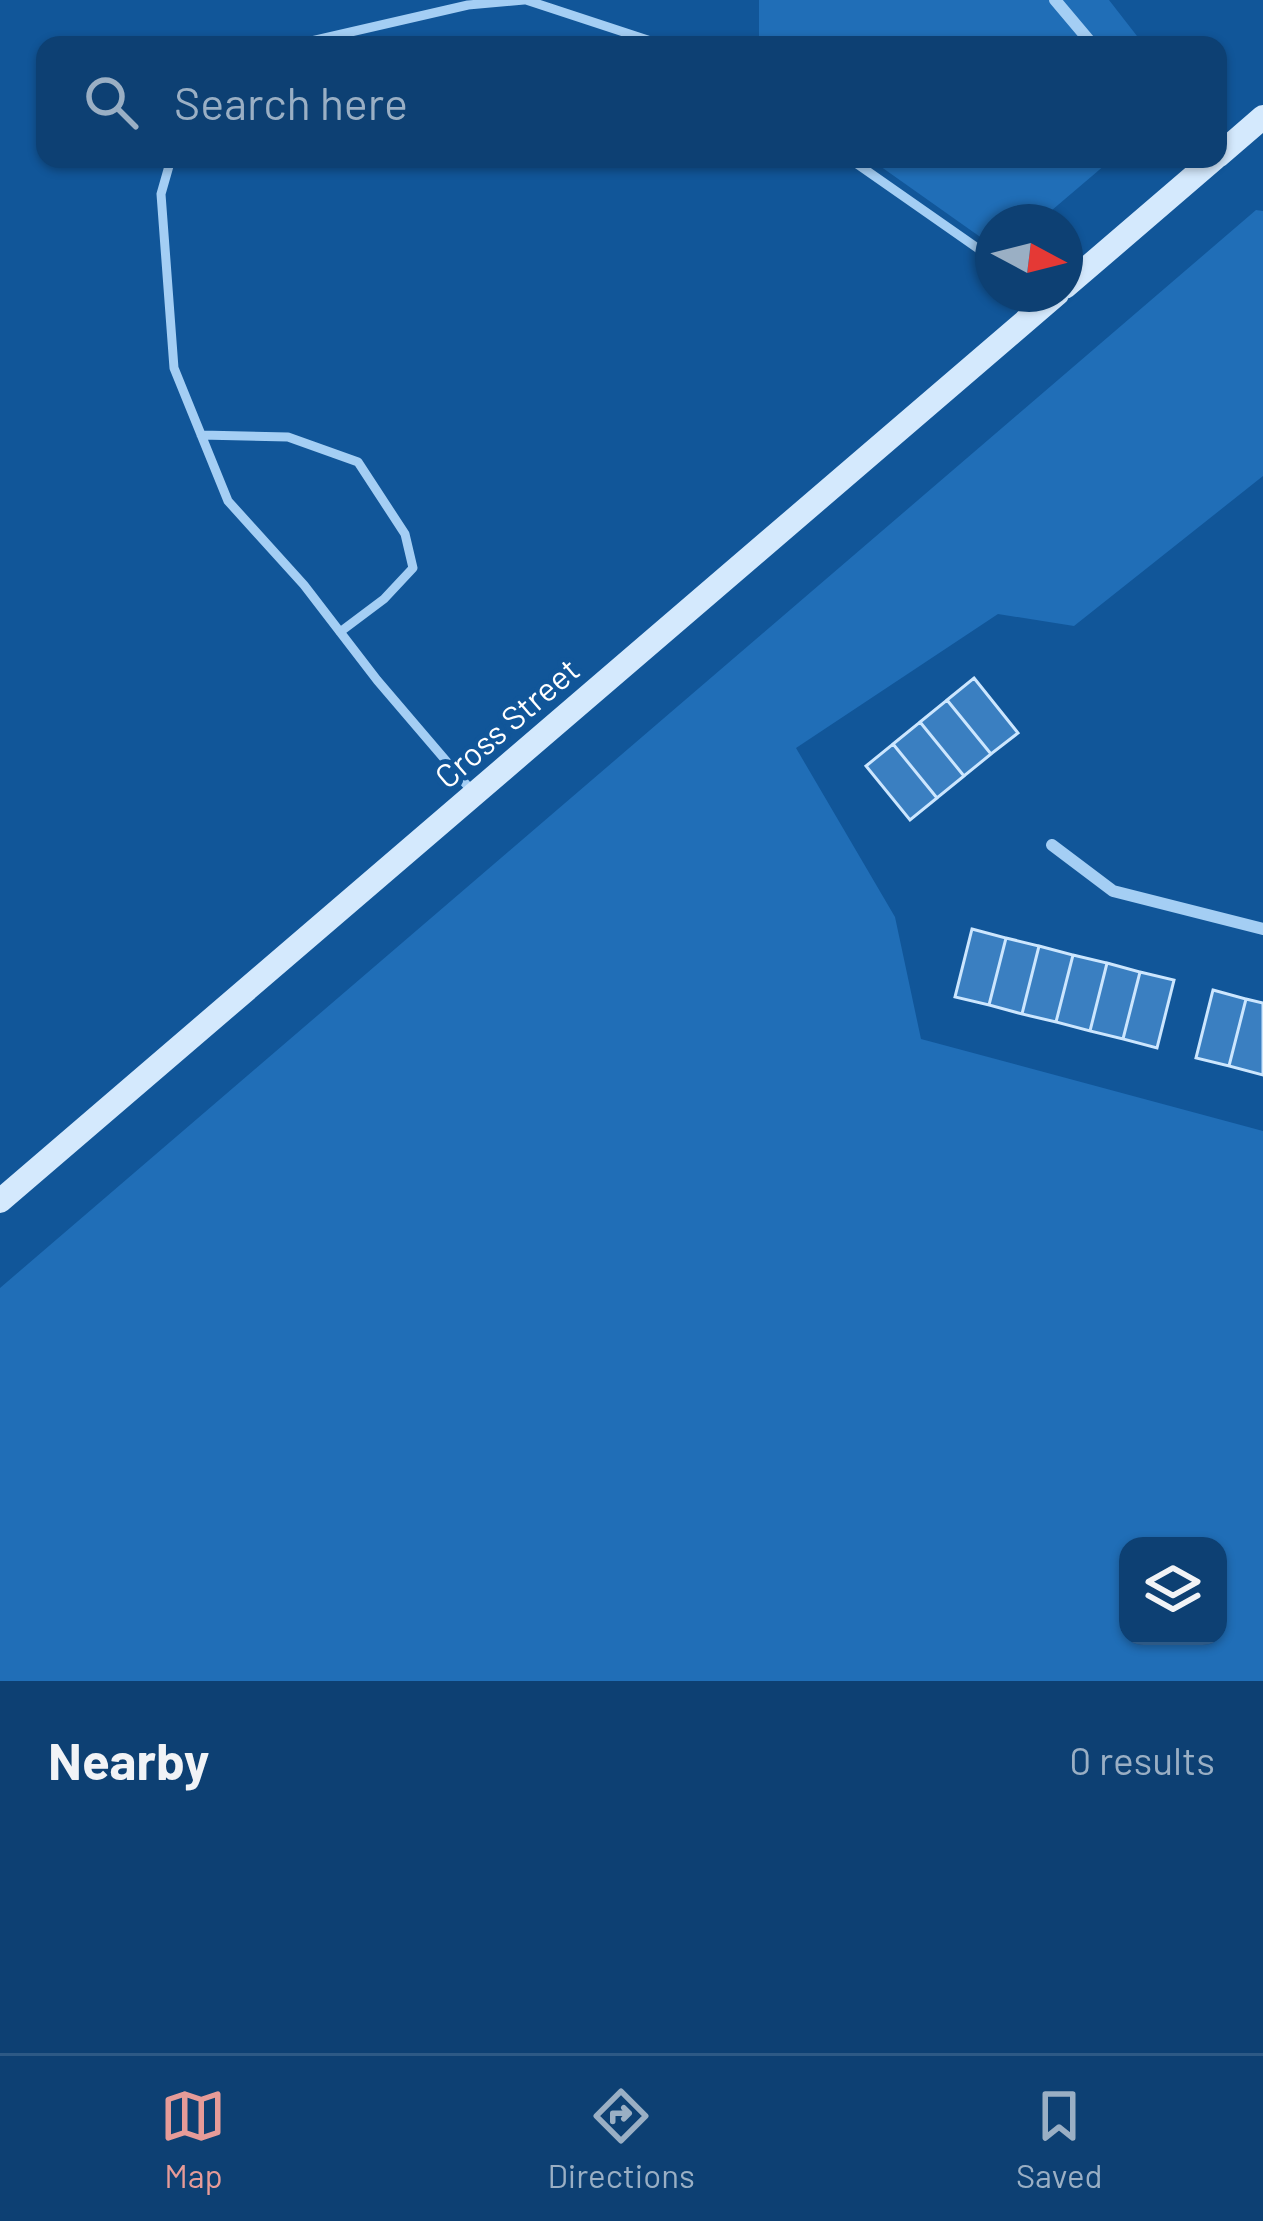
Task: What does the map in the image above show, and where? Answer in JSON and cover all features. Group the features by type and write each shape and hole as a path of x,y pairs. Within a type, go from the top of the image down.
{"main road":[{"name":"Cross Street","path":"1227,145 1263,117"},
{"name":"Cross Street","path":"1083,268 1198,168"},
{"name":"Cross Street","path":"0,1202 1032,312"}],"street":[{"path":"1055,0 1086,36"},
{"path":"1052,844 1113,891 1263,929"}],"lane":[{"path":"334,36 468,5 525,0 635,36"},
{"path":"168,168 160,194 174,368 228,501 304,585 474,794"},
{"path":"863,168 975,246"},
{"path":"201,435 289,437 358,462 405,534 413,568 384,599 340,632"}],"shaded area":[{"path":"759,0 1109,0 1137,36 759,36"},
{"path":"883,168 1101,168 1059,204 975,204 975,233"},
{"path":"1256,210 1263,211 1263,476 1074,626 998,614 796,748 895,917 921,1039 1263,1131 1263,1681 0,1681 0,1288"}],"building":[{"path":"974,678 1018,733 991,754 947,700"},
{"path":"947,700 991,754 964,776 920,722"},
{"path":"920,722 964,776 937,798 893,744"},
{"path":"893,744 937,798 910,820 866,766"},
{"path":"972,929 1006,938 989,1005 955,997"},
{"path":"1006,938 1039,946 1022,1014 989,1005"},
{"path":"1039,946 1073,955 1056,1022 1022,1014"},
{"path":"1073,955 1107,963 1090,1031 1056,1022"},
{"path":"1107,963 1140,972 1123,1039 1090,1031"},
{"path":"1140,972 1174,980 1157,1048 1123,1039"},
{"path":"1213,990 1246,999 1229,1066 1196,1058"},
{"path":"1246,999 1263,1003 1263,1075 1229,1066"}]}
